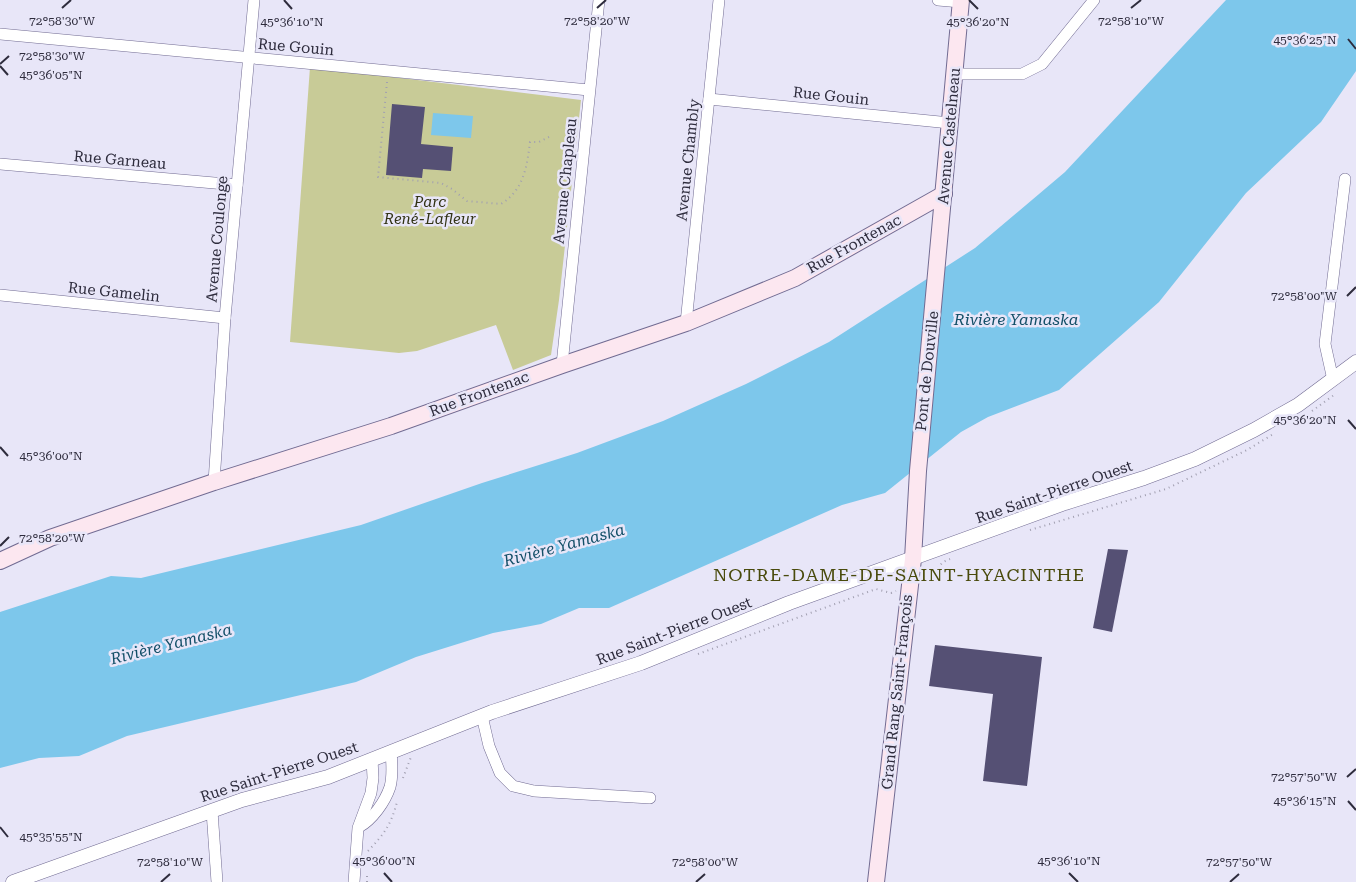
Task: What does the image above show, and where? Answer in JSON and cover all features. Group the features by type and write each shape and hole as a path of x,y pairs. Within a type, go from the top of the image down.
{"main road":[{"name":"Avenue Castelneau","path":"937,272 961,1"},
{"name":"Rue Frontenac","path":"0,561 50,538 214,482 391,426 686,323 796,278 944,194"},
{"name":"Pont de Douville","path":"918,471 937,272"},
{"name":"Grand Rang Saint-François","path":"876,882 913,559 918,471"}],"street":[{"name":"Avenue Coulonge","path":"214,482 225,318 254,0"},
{"name":"Avenue Chapleau","path":"562,365 599,0"},
{"name":"Avenue Chambly","path":"686,323 719,0"},
{"path":"938,0 961,1"},
{"path":"954,74 1022,74 1042,64 1094,0"},
{"name":"Rue Gouin","path":"0,34 590,90"},
{"name":"Rue Gouin","path":"709,99 950,123"},
{"name":"Rue Garneau","path":"0,164 237,184"},
{"path":"1336,385 1325,344 1345,178"},
{"name":"Rue Gamelin","path":"0,295 225,318"},
{"name":"Rue Saint-Pierre Ouest","path":"13,882 242,800 328,777 482,716 641,663 789,603 1065,503 1144,478 1195,459 1254,430 1336,385 1356,362"},
{"path":"482,716 489,746 500,773 513,786 534,791 650,798"},
{"path":"358,828 367,823 390,788 392,774 391,752"},
{"path":"354,882 358,828 371,793 373,778 372,759"},
{"path":"212,811 217,882"}],"path":[{"path":"388,71 378,177 441,183 467,201 501,204 523,179 527,168 530,142 540,142 548,137"},
{"path":"1309,413 1336,385"},
{"path":"1027,531 1166,489 1247,450 1278,432"},
{"path":"693,656 876,589 891,593 927,580 943,562 950,559"},
{"path":"391,752 411,757 403,779"},
{"path":"367,855 368,851 392,820 398,795"},
{"path":"366,882 367,873"}],"green space":[{"name":"Parc René-Lafleur","path":"310,67 581,100 559,300 551,355 513,370 496,325 417,351 399,353 290,342"}],"water":[{"name":"Rivière Yamaska","path":"1226,0 1356,0 1356,71 1321,122 1246,193 1159,302 1059,390 988,417 961,432 885,493 842,505 609,608 579,608 541,624 493,633 416,657 356,682 127,736 79,756 39,758 0,768 0,612 111,576 141,578 361,525 482,483 577,453 663,421 746,384 829,342 975,248 1065,172"},
{"path":"433,113 473,116 471,138 431,135"}],"building":[{"path":"392,104 425,107 421,144 453,147 451,171 423,169 422,178 386,175"},
{"path":"1108,549 1128,550 1112,632 1093,628"},
{"path":"935,645 1042,657 1027,786 983,781 993,694 929,686"}],"district":[{"name":"NOTRE-DAME-DE-SAINT-HYACINTHE","path":"899,574"}]}
